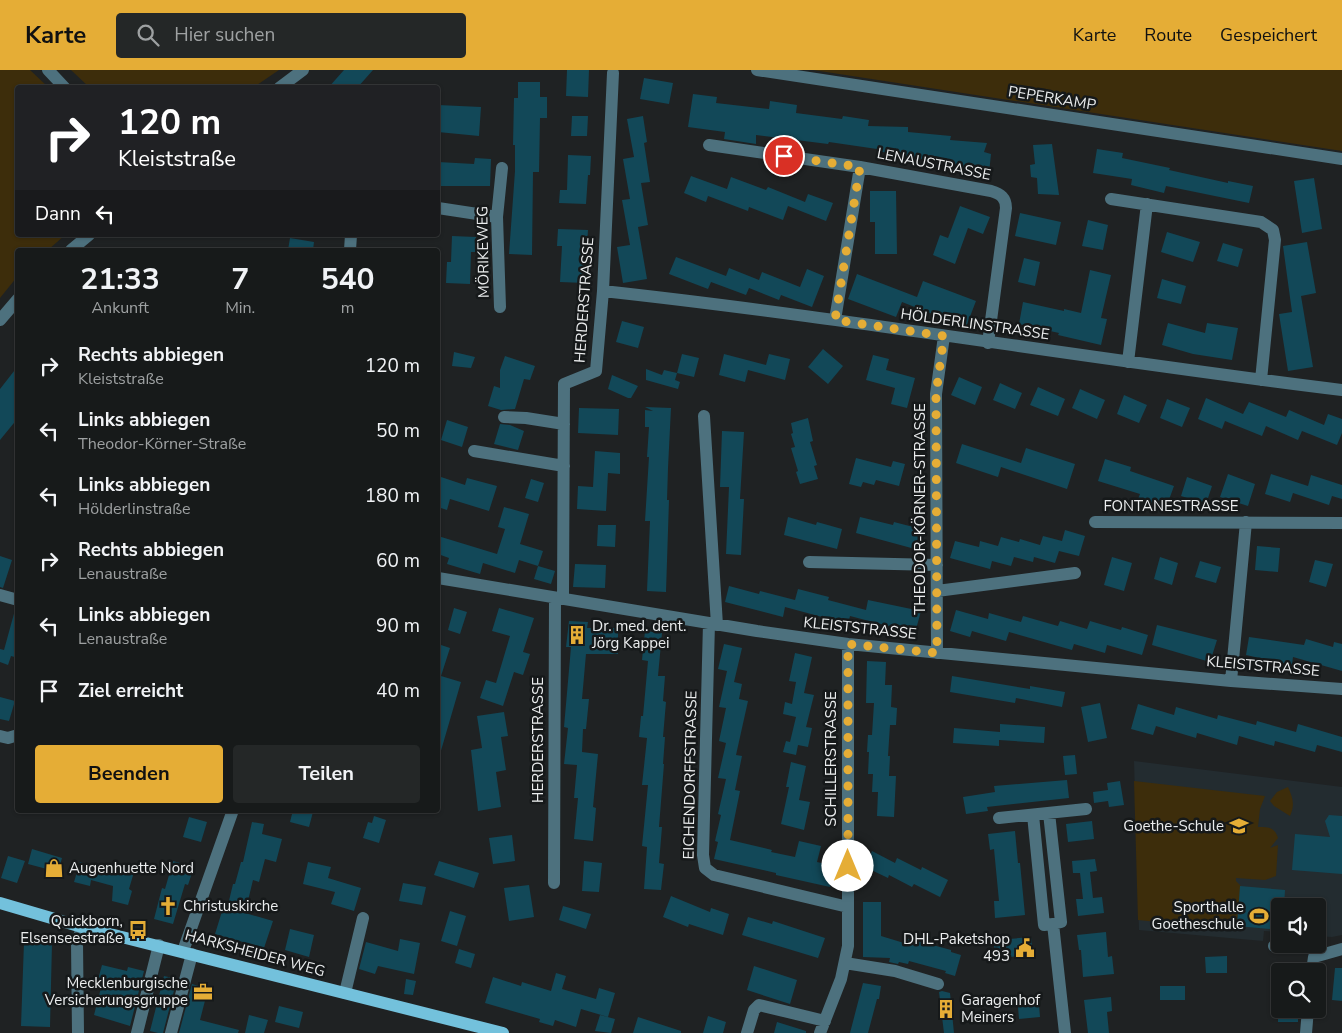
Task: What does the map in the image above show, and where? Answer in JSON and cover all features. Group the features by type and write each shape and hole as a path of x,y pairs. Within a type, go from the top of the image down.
{"main road":[{"name":"HARKSHEIDER WEG","path":"0,903 82,927 503,1033"}],"street":[{"path":"48,70 62,85"},
{"path":"289,85 303,70"},
{"name":"PEPERKAMP","path":"757,70 1342,159"},
{"name":"HERDERSTRASSE","path":"554,883 559,598 564,466 564,384 596,371 603,291 613,73"},
{"name":"LENAUSTRASSE","path":"709,145 860,167 991,191 1001,195 1005,199 1006,208 988,343"},
{"name":"LENAUSTRASSE","path":"835,320 860,167"},
{"name":"MÖRIKEWEG","path":"500,307 497,217 502,168"},
{"path":"1111,199 1261,222 1266,223 1273,230 1275,240 1261,380"},
{"path":"1128,362 1147,204"},
{"path":"440,208 497,217"},
{"path":"73,248 87,237"},
{"name":"HÖLDERLINSTRASSE","path":"603,291 730,304 988,343 1261,380 1342,389"},
{"path":"0,320 15,302"},
{"name":"THEODOR-KÖRNER-STRASSE","path":"937,653 936,386 944,336"},
{"name":"EICHENDORFFSTRASSE","path":"704,416 713,624 703,855 705,868 714,875 848,907"},
{"path":"504,417 526,418 564,424"},
{"path":"474,452 564,466"},
{"name":"FONTANESTRASSE","path":"1096,522 1342,523"},
{"name":"FONTANESTRASSE","path":"1231,680 1246,522"},
{"path":"809,562 937,565"},
{"path":"937,591 1075,573"},
{"name":"KLEISTSTRASSE","path":"440,578 713,624 848,644 1342,689"},
{"path":"0,595 15,599"},
{"name":"SCHILLERSTRASSE","path":"822,1027 841,979 848,946 848,644"},
{"path":"0,736 8,738 15,737"},
{"path":"998,818 1086,809"},
{"path":"171,1033 188,953 232,813"},
{"path":"1033,814 1044,925 1061,922 1049,813"},
{"path":"345,993 362,918"},
{"path":"1053,924 1065,1033"},
{"path":"78,1033 77,943 82,927"},
{"path":"137,1033 159,946"},
{"path":"1313,963 1314,956 1342,949"},
{"path":"845,964 895,971 938,984"},
{"path":"747,1033 754,1010 759,1004 822,1027"},
{"path":"1306,1033 1307,1018"}],"shaded area":[{"path":"0,70 30,70 46,85 15,85 15,237 63,237 50,248 15,248 15,279 0,298"},
{"path":"71,70 279,70 257,85 87,85"},
{"path":"813,70 1342,70 1342,151"},
{"name":"Goethe-Schule","path":"1134,761 1342,787 1342,935 1326,937 1326,898 1271,898 1271,931 1264,931 1263,941 1139,930"},
{"path":"1134,781 1265,796 1260,809 1258,827 1271,828 1277,834 1278,838 1270,848 1278,845 1276,876 1265,880 1236,878 1236,881 1241,886 1236,930 1138,920"},
{"path":"1288,787 1293,801 1290,816 1274,806 1270,801 1277,792"}],"building":[{"path":"344,70 373,70 360,85 331,85"},
{"path":"567,70 589,70 588,97 566,96"},
{"path":"644,78 673,83 669,104 640,99"},
{"path":"518,82 540,82 540,97 547,97 547,118 540,118 539,172 533,172 532,255 509,254 515,171 515,145 513,145 514,98 518,98"},
{"path":"693,94 717,97 716,103 769,109 770,101 797,105 796,113 842,119 843,116 869,120 868,126 908,127 908,132 951,136 950,140 987,143 984,152 991,154 989,173 956,170 956,165 877,151 877,149 829,142 828,144 756,135 756,144 724,139 725,132 688,127"},
{"path":"440,105 481,107 479,136 440,132"},
{"path":"572,116 588,116 587,136 571,136"},
{"path":"643,116 647,142 644,143 650,182 641,183 648,225 638,227 647,279 623,283 617,247 630,245 622,200 630,199 623,159 634,157 627,119"},
{"path":"1052,144 1059,195 1038,194 1037,178 1031,177 1030,165 1035,164 1033,145"},
{"path":"1097,149 1123,153 1122,158 1170,168 1169,170 1228,183 1228,181 1253,186 1249,203 1166,186 1164,193 1131,185 1132,179 1093,173"},
{"path":"568,155 591,156 586,204 559,203 560,190 567,190"},
{"path":"475,158 491,159 490,186 440,186 440,162 474,164"},
{"path":"691,176 727,189 731,177 766,190 768,187 805,202 808,194 833,203 826,221 788,206 783,220 749,207 748,211 708,196 706,202 684,193"},
{"path":"1314,178 1322,229 1302,233 1294,181"},
{"path":"870,191 896,191 897,254 875,254 875,222 870,222"},
{"path":"960,206 990,217 983,234 968,228 955,264 933,255 940,235 948,238"},
{"path":"1020,213 1061,222 1056,245 1015,236"},
{"path":"1088,220 1108,225 1103,250 1082,246"},
{"path":"558,229 588,230 585,283 560,282 562,246 557,246"},
{"path":"1167,232 1200,242 1193,262 1161,252"},
{"path":"452,236 476,237 476,252 471,252 470,284 446,283 447,262 451,262"},
{"path":"290,238 314,242 313,248 288,248"},
{"path":"1307,242 1316,293 1301,296 1313,367 1288,371 1279,314 1292,312 1283,246"},
{"path":"1223,243 1243,249 1238,267 1217,261"},
{"path":"676,257 726,276 729,268 759,280 762,272 800,287 807,269 824,276 812,307 781,295 779,300 749,288 746,295 711,282 708,289 669,274"},
{"path":"1024,258 1040,262 1035,286 1018,282"},
{"path":"1090,270 1111,275 1101,318 1107,319 1101,345 1019,324 1023,302 1081,313"},
{"path":"857,274 917,297 923,281 976,301 966,327 902,302 896,317 848,299"},
{"path":"1162,279 1186,286 1181,304 1157,298"},
{"path":"622,321 644,327 638,348 616,342"},
{"path":"1168,323 1205,333 1207,323 1238,328 1232,360 1193,354 1162,345"},
{"path":"823,349 843,366 828,384 808,367"},
{"path":"454,352 475,357 471,368 452,366"},
{"path":"682,354 699,358 694,377 677,373"},
{"path":"724,354 766,365 769,354 790,359 785,380 748,370 745,382 719,375"},
{"path":"873,355 889,359 886,370 915,378 907,408 891,404 895,388 866,380"},
{"path":"505,356 535,366 530,380 524,379 515,409 501,410 488,406 494,386 500,388 500,370"},
{"path":"646,369 662,375 664,370 677,373 675,380 680,382 678,389 646,380"},
{"path":"15,370 15,422 0,440 0,389"},
{"path":"612,375 638,386 631,398 608,389"},
{"path":"959,377 982,387 975,405 951,395"},
{"path":"1000,383 1022,393 1015,409 993,400"},
{"path":"1038,387 1065,399 1058,416 1030,405"},
{"path":"1080,389 1105,400 1097,419 1072,408"},
{"path":"1124,395 1147,405 1139,423 1117,414"},
{"path":"1206,398 1243,414 1249,402 1286,417 1289,410 1324,425 1328,414 1342,419 1342,433 1337,445 1302,431 1298,440 1266,426 1262,436 1225,421 1222,429 1198,419"},
{"path":"1167,399 1190,408 1182,427 1160,418"},
{"path":"645,407 671,408 666,592 647,591 650,521 645,521 649,427 645,427 645,410 653,411"},
{"path":"579,408 619,409 618,435 578,433"},
{"path":"808,418 813,441 810,442 817,465 814,466 818,479 800,484 791,448 795,447 791,434 793,433 791,423"},
{"path":"447,420 468,427 462,447 441,440"},
{"path":"500,424 510,425 524,431 518,450 494,444"},
{"path":"722,431 744,432 740,499 744,499 741,555 726,554 729,487 720,487"},
{"path":"962,444 1021,463 1026,448 1075,464 1067,489 1001,467 998,477 956,463"},
{"path":"595,451 620,453 620,474 608,473 606,511 577,509 578,486 593,487"},
{"path":"856,458 891,467 893,461 905,464 899,486 876,480 874,485 863,482 861,487 849,484"},
{"path":"1105,459 1131,467 1130,471 1174,486 1166,508 1138,499 1140,494 1098,481"},
{"path":"1228,474 1255,484 1248,506 1220,497"},
{"path":"1271,474 1308,486 1311,475 1342,485 1342,499 1332,496 1329,505 1293,493 1290,502 1265,494"},
{"path":"440,477 465,485 467,478 497,486 489,511 450,499 447,510 440,508"},
{"path":"1187,477 1212,486 1206,504 1181,496"},
{"path":"531,479 544,483 538,502 525,498"},
{"path":"504,507 529,514 520,544 543,551 538,566 519,560 515,573 483,563 480,574 447,564 449,558 440,555 440,537 497,554 505,529 498,527"},
{"path":"788,517 816,525 817,522 842,529 837,549 784,535"},
{"path":"860,517 893,525 894,522 921,529 915,549 856,533"},
{"path":"598,525 616,525 615,547 597,546"},
{"path":"1065,530 1085,536 1079,556 1059,551 1055,563 1034,557 1033,562 1014,557 1011,566 992,561 990,569 950,558 955,541 979,547 980,541 998,546 1001,537 1019,542 1020,539 1040,545 1043,536 1062,541"},
{"path":"1257,546 1280,548 1278,572 1255,570"},
{"path":"0,556 12,560 3,588 0,587"},
{"path":"1112,557 1132,563 1124,591 1104,585"},
{"path":"1160,557 1178,563 1172,585 1154,579"},
{"path":"1315,560 1333,564 1326,587 1309,582"},
{"path":"1200,561 1221,567 1216,583 1195,577"},
{"path":"575,564 606,565 605,588 573,587"},
{"path":"538,566 555,571 551,584 534,579"},
{"path":"729,586 759,594 760,591 795,600 798,589 829,597 828,600 866,610 868,600 921,611 915,633 850,616 848,624 785,607 783,617 725,602"},
{"path":"454,608 467,612 460,634 448,630"},
{"path":"499,608 534,618 523,652 530,654 523,675 514,672 503,706 480,698 486,680 496,683 510,636 492,631"},
{"path":"15,610 15,657 11,656 8,665 0,662 0,649 4,650"},
{"path":"956,610 988,619 989,613 1021,622 1023,616 1058,626 1060,621 1087,629 1090,621 1121,630 1122,627 1148,635 1142,655 1107,645 1105,653 1074,644 1072,650 1009,632 1006,641 972,631 970,637 950,631"},
{"path":"569,621 588,622 587,628 618,628 618,654 586,654 582,699 589,699 586,729 583,729 582,752 598,754 593,807 596,808 593,841 574,839 578,798 574,798 577,765 564,764 568,728 564,727 571,647 566,647"},
{"path":"1157,625 1217,640 1210,662 1152,645"},
{"path":"645,631 662,633 658,676 665,676 663,701 666,702 663,737 665,737 664,764 659,827 662,827 659,863 664,864 661,890 644,889 647,847 642,846 648,785 642,785 647,738 639,737 641,716 643,716 648,661 642,660"},
{"path":"1249,637 1304,645 1306,639 1333,647 1334,642 1342,644 1342,671 1293,657 1292,665 1246,655"},
{"path":"724,644 742,648 734,682 742,684 739,699 748,701 736,755 742,756 735,790 740,791 730,840 795,857 799,841 821,846 817,862 835,866 830,887 714,859 718,842 715,841 721,815 718,814 726,779 718,778 726,743 719,741 726,708 719,707 727,671 718,669"},
{"path":"440,645 450,648 441,676 461,682 440,754"},
{"path":"795,653 812,657 804,693 814,695 806,727 812,728 808,747 798,745 796,755 783,752 786,741 790,742 796,717 783,714 785,702 792,704 796,682 789,681"},
{"path":"867,661 886,662 885,685 892,685 891,707 897,708 896,725 890,725 888,756 890,756 889,776 896,776 894,817 877,816 878,792 872,792 873,774 868,774 868,735 872,735 874,703 866,703"},
{"path":"952,676 1030,689 1030,686 1065,692 1062,707 1016,698 1015,703 950,692"},
{"path":"0,697 15,701 9,721 0,719"},
{"path":"1100,703 1107,738 1088,742 1081,707"},
{"path":"1138,704 1174,715 1176,707 1217,719 1218,715 1256,725 1257,721 1296,732 1298,724 1342,737 1342,752 1317,745 1315,752 1275,741 1274,746 1239,736 1237,745 1197,733 1196,738 1156,726 1153,735 1131,729"},
{"path":"504,712 508,736 501,737 506,770 496,772 501,807 478,811 471,750 482,748 477,716"},
{"path":"1000,724 1045,727 1044,743 999,740 999,746 953,743 954,728 1000,732"},
{"path":"1075,755 1077,774 1065,775 1063,756"},
{"path":"791,762 806,766 799,800 810,802 804,830 781,824 789,787 786,787"},
{"path":"1067,780 1069,798 987,807 988,811 966,814 963,797 995,792 994,786"},
{"path":"1120,781 1124,805 1109,807 1108,801 1094,803 1093,792 1108,790 1107,783"},
{"path":"292,813 313,813 309,827 290,822"},
{"path":"1329,815 1342,816 1342,874 1292,870 1295,834 1330,837 1325,821"},
{"path":"374,816 386,820 379,843 363,838 368,822 372,823"},
{"path":"189,817 207,822 201,842 183,837"},
{"path":"1092,821 1094,839 1068,842 1066,824"},
{"path":"252,822 264,824 262,834 282,839 276,862 265,859 259,882 253,880 245,913 273,921 264,948 215,934 223,908 227,909 233,884 235,884 241,862 243,862"},
{"path":"1015,831 1025,915 995,918 994,901 999,901 994,849 990,850 988,834"},
{"path":"512,835 515,861 493,864 489,838"},
{"path":"32,849 62,858 58,872 28,864"},
{"path":"872,851 895,863 897,858 921,870 922,867 948,880 940,897 914,884 912,887 889,875 888,878 865,867"},
{"path":"8,856 25,861 17,883 1,878"},
{"path":"1095,859 1097,871 1090,872 1093,898 1102,897 1104,913 1078,916 1076,899 1083,899 1080,873 1073,873 1072,861"},
{"path":"114,861 134,872 129,889 132,891 128,905 112,901 113,886 91,880 90,886 74,882 80,862 111,871"},
{"path":"173,861 194,867 188,885 185,884 173,924 154,919 162,888 165,889"},
{"path":"439,861 479,873 474,888 434,875"},
{"path":"584,861 602,863 599,892 582,891"},
{"path":"308,862 331,867 328,878 361,888 354,911 331,904 335,892 303,884"},
{"path":"403,883 426,887 422,905 399,901"},
{"path":"529,885 534,917 509,921 504,888"},
{"name":"Sporthalle Goetheschule","path":"1240,886 1285,890 1284,898 1271,898 1271,929 1237,926"},
{"path":"671,896 710,912 711,908 729,914 723,935 689,924 688,927 663,917"},
{"path":"863,902 881,902 881,936 904,943 905,939 914,940 951,950 951,952 961,955 955,976 945,973 946,971 909,961 908,964 899,962 898,964 889,962 890,958 863,957"},
{"path":"563,906 591,914 586,929 559,920"},
{"path":"450,911 466,916 457,946 441,941"},
{"path":"748,917 772,924 773,921 825,938 818,958 742,935"},
{"path":"290,929 314,935 309,957 285,950"},
{"path":"1106,932 1108,957 1112,956 1114,974 1083,977 1081,950 1079,950 1077,935"},
{"path":"1009,936 1009,939 1031,937 1033,954 1011,957 1011,960 996,961 993,938"},
{"path":"400,939 420,943 414,974 378,966 375,974 359,969 366,942 398,951"},
{"path":"24,942 52,943 50,1027 21,1026"},
{"path":"459,949 475,954 471,968 455,963"},
{"path":"1227,956 1227,973 1206,973 1205,957"},
{"path":"102,965 127,971 128,967 144,971 130,1026 94,1015 102,984 97,983"},
{"path":"754,966 797,980 790,1004 747,990"},
{"path":"1335,968 1342,968 1342,1001 1332,1000"},
{"path":"556,973 566,976 562,989 596,999 599,988 615,993 608,1017 581,1009 576,1027 555,1020 553,1026 539,1022 540,1019 485,1003 493,977 521,986 522,982 551,991"},
{"path":"164,976 177,979 163,1033 158,1033 150,1031"},
{"path":"406,979 416,981 413,995 404,994"},
{"path":"863,983 881,986 879,999 877,999 868,1033 850,1033"},
{"path":"192,984 208,989 200,1020 239,1030 238,1033 179,1033"},
{"path":"1160,986 1185,986 1185,1000 1160,1000"},
{"name":"Garagenhof Meiners","path":"939,992 950,993 954,1033 944,1033"},
{"path":"1111,997 1112,1011 1107,1012 1109,1033 1088,1033 1084,1000"},
{"path":"1039,1005 1040,1017 1019,1019 1018,1007"},
{"path":"279,1006 303,1012 299,1028 275,1022"},
{"path":"249,1015 268,1020 264,1033 245,1033"},
{"path":"600,1015 615,1019 611,1033 595,1031"},
{"path":"708,1016 726,1022 723,1033 703,1033"},
{"path":"638,1017 681,1031 681,1033 633,1033"},
{"path":"1278,1018 1298,1018 1298,1022 1278,1022"},
{"path":"777,1022 806,1031 806,1033 774,1033"}],"place":[{"name":"Dr. med. dent. Jörg Kappei","path":"577,635"},
{"name":"Goethe-Schule","path":"1239,826"},
{"name":"Augenhuette Nord","path":"54,868"},
{"name":"Christuskirche","path":"168,906"},
{"name":"Sporthalle Goetheschule","path":"1259,916"},
{"name":"Quickborn, Elsenseestraße","path":"138,930"},
{"name":"DHL-Paketshop 493","path":"1025,948"},
{"name":"Mecklenburgische Versicherungsgruppe","path":"203,992"},
{"name":"Garagenhof Meiners","path":"946,1009"}],"route":[{"path":"784,156 860,167 835,320 944,336 936,394 937,653 848,644 848,866"}]}
